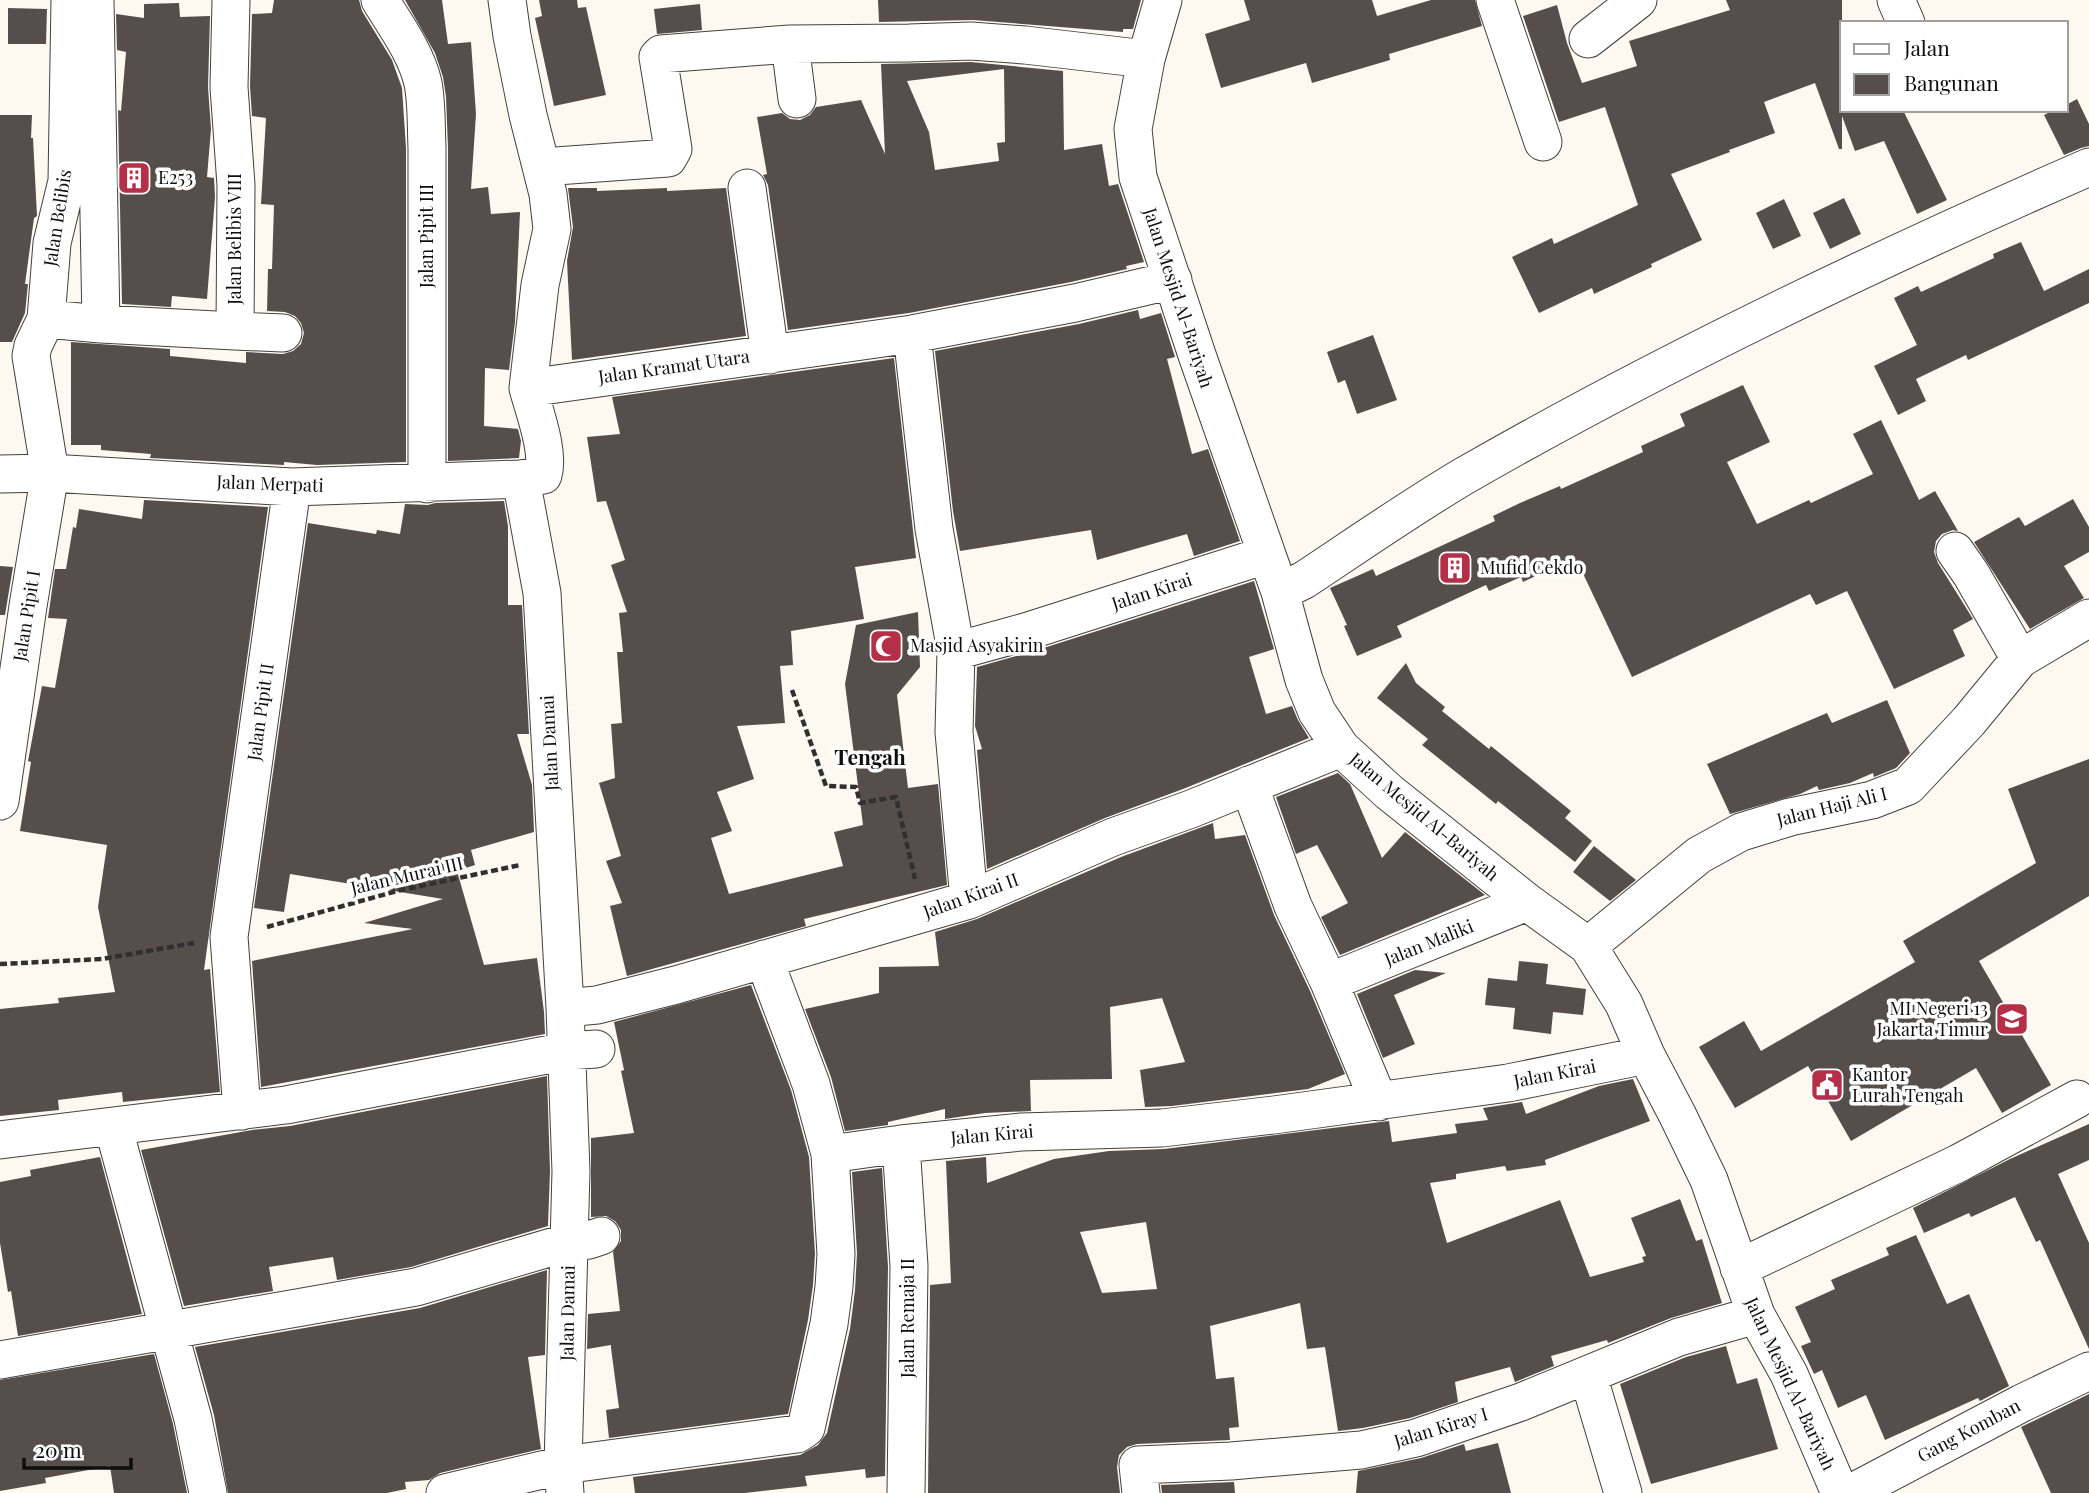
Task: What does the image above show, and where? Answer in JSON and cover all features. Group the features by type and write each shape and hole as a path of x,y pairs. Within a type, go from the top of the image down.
{"street":[{"name":"Jalan Belibis","path":"70,0 99,246 101,324"},
{"name":"Jalan Belibis","path":"50,473 31,356 46,319 52,243 67,181 95,0"},
{"name":"Jalan Belibis VIII","path":"46,319 235,331 236,185 229,87 231,0"},
{"name":"Jalan Pipit III","path":"380,0 415,60 425,95 427,484"},
{"path":"507,0 526,102 548,194 552,229 539,295 528,388 545,468 543,475 530,478"},
{"name":"Jalan Mesjid Al-Bariyah","path":"1163,0 1146,59 1133,129 1138,177 1280,592 1304,680 1317,712 1341,748 1389,792 1527,902 1588,946 1624,1004 1646,1055 1709,1180 1756,1315 1789,1374 1840,1493"},
{"path":"1495,0 1543,142"},
{"path":"1588,39 1638,0"},
{"path":"1896,0 1905,21"},
{"path":"542,167 668,158 673,149 659,57 661,54 790,44 971,41 1146,59"},
{"path":"790,44 797,99"},
{"path":"1280,592 1304,580 1462,478 1647,374 1937,233 2089,167"},
{"path":"747,188 770,355"},
{"path":"52,243 99,246"},
{"name":"Jalan Kramat Utara","path":"528,388 912,334 1075,303 1173,280"},
{"path":"235,331 283,333"},
{"path":"912,334 934,530 956,651 954,732 969,900"},
{"name":"Jalan Merpati","path":"0,474 50,473 292,487 427,484 530,478"},
{"name":"Jalan Pipit I","path":"0,801 5,726 50,473"},
{"name":"Jalan Damai","path":"530,478 541,593 556,857 581,1050 571,1171 584,1240 572,1471"},
{"name":"Jalan Pipit II","path":"242,1111 229,937 292,487"},
{"path":"1955,551 2020,659"},
{"name":"Jalan Kirai","path":"956,651 1025,632 1266,555"},
{"name":"Jalan Haji Ali I","path":"1588,946 1699,855 1741,832 1790,817 1872,800 1908,786 1969,722 2020,659 2089,618"},
{"name":"Jalan Kirai II","path":"576,1007 597,1005 676,985 969,900 1113,837 1191,809 1341,748"},
{"path":"1249,785 1282,879 1379,1102"},
{"name":"Jalan Maliki","path":"1329,982 1527,902"},
{"path":"444,1493 797,1434 806,1428 829,1324 834,1287 836,1254 830,1154 811,1084 764,959"},
{"path":"0,1140 286,1105 581,1050"},
{"name":"Jalan Kirai","path":"830,1154 1021,1132 1162,1128 1379,1102 1508,1083 1646,1055"},
{"path":"1740,1268 1959,1163 2077,1099"},
{"path":"113,1126 192,1419 208,1493"},
{"name":"Jalan Remaja II","path":"901,1144 909,1266 906,1493"},
{"path":"0,1360 416,1287 584,1240"},
{"name":"Jalan Kiray I","path":"1141,1493 1138,1465 1231,1461 1361,1450 1416,1438 1521,1402 1679,1337 1756,1315"},
{"name":"Gang Komban","path":"1851,1493 2089,1371"},
{"path":"1588,1375 1623,1493"}],"path":[{"path":"792,690 826,786 856,787 860,803 896,797 923,914"},
{"name":"Jalan Murai III","path":"266,928 397,891 556,857"},
{"path":"0,964 102,959 229,937"}],"building":[{"path":"274,0 359,0 362,11 392,60 402,88 406,148 406,462 317,465 284,462 284,465 150,458 151,454 101,450 101,445 71,445 71,342 170,349 170,356 246,363 246,352 283,354 293,351 301,344 304,333 295,316 285,312 267,311 268,269 272,269 274,205 261,204 266,118 252,116 250,86 252,14 272,13"},
{"path":"405,0 442,0 448,44 471,42 476,114 471,189 488,187 491,214 520,212 515,322 509,370 485,368 484,426 518,429 521,441 519,458 448,461 446,97 435,53"},
{"path":"539,0 577,0 578,8 586,7 606,95 554,106 535,18 542,16"},
{"path":"878,0 1141,0 1133,29 1123,29 1123,32 973,20 879,22"},
{"path":"1244,0 1372,0 1377,16 1431,0 1475,0 1482,26 1389,54 1390,60 1312,83 1306,63 1221,88 1205,34 1250,20"},
{"path":"1726,0 1842,0 1840,112 1904,112 1947,200 1917,214 1884,141 1855,151 1842,116 1842,149 1839,149 1815,83 1764,102 1775,133 1671,174 1702,240 1594,294 1592,288 1539,313 1512,257 1552,238 1554,244 1638,205 1605,107 1559,122 1523,16 1557,5 1582,83 1637,66 1629,41 1730,10"},
{"path":"179,3 180,17 210,16 208,87 211,129 207,177 214,178 215,197 207,299 172,296 171,307 122,304 118,110 121,111 126,52 117,50 116,14 144,18 144,4"},
{"path":"700,4 702,30 657,34 654,9"},
{"path":"8,8 47,9 46,44 8,44"},
{"path":"971,62 1063,71 1064,150 1102,144 1109,186 1118,184 1144,262 1126,266 1127,269 1071,282 909,313 788,330 768,185 763,175 767,174 757,117 782,113 790,119 800,120 810,115 816,107 861,100 885,154 881,64","holes":["1004,69 1005,142 997,143 999,161 935,170 929,132 907,81"]},
{"path":"2077,99 2089,124 2089,146 2064,155 2044,115 2050,112 2068,112 2068,104"},
{"path":"0,115 32,115 31,138 37,216 34,218 25,284 28,284 25,313 12,342 0,342"},
{"path":"568,188 597,188 597,191 667,188 667,191 726,188 746,336 572,360 567,261 573,227"},
{"path":"1844,198 1861,234 1830,249 1813,213"},
{"path":"1784,199 1801,236 1773,249 1756,213"},
{"path":"2021,242 2044,291 2089,269 2089,303 1968,360 1966,355 1916,379 1926,401 1898,415 1874,366 1917,345 1894,298 1918,286 1921,292 1994,258 1993,254"},
{"path":"1138,310 1140,319 1161,313 1175,357 1167,359 1192,454 1208,449 1240,541 1194,556 1187,534 1097,560 1091,530 960,551 935,351"},
{"path":"1373,335 1397,400 1357,414 1345,380 1338,383 1327,352"},
{"path":"894,358 916,558 855,567 864,619 791,631 793,665 780,666 785,723 737,726 754,779 717,792 732,831 711,838 729,894 843,866 834,832 863,825 845,684 856,625 918,612 920,667 897,695 908,788 938,784 947,885 804,919 806,926 627,976 610,906 622,903 606,861 621,856 599,783 615,778 611,724 622,723 617,652 623,652 619,613 627,612 611,565 625,560 606,501 597,502 587,437 620,434 612,397"},
{"path":"1743,385 1770,442 1727,462 1757,524 1873,474 1853,434 1881,420 1919,500 1935,491 1958,531 1942,534 1936,541 1934,552 1973,619 1953,630 1965,656 1894,689 1847,591 1816,605 1810,594 1632,677 1578,563 1560,572 1557,566 1523,582 1521,577 1489,591 1486,585 1397,626 1402,637 1357,656 1344,626 1347,625 1330,588 1373,569 1376,576 1495,521 1493,516 1520,503 1560,486 1561,489 1643,452 1641,446 1685,426 1680,414"},
{"path":"2073,499 2089,527 2089,552 2064,566 2084,598 2030,629 1974,542 2019,517 2025,526"},
{"path":"144,500 268,507 204,970 210,969 220,1092 123,1102 122,1092 58,1100 59,1110 0,1116 0,1009 59,1003 58,998 115,992 98,907 107,845 20,831 31,762 28,761 42,686 55,688 67,619 48,618 55,569 66,569 79,509 142,519"},
{"path":"504,501 508,526 508,605 522,605 529,734 517,734 532,785 534,832 471,850 475,865 457,871 484,965 537,958 545,1034 261,1087 252,961 413,929 364,923 443,899 290,874 284,912 254,908 308,523 376,534 377,530 400,534 405,504"},
{"path":"0,566 13,567 5,615 0,615"},
{"path":"1254,581 1274,649 1249,657 1266,714 1292,706 1309,738 1105,818 987,869 977,750 982,749 975,726 977,667"},
{"path":"1406,663 1416,683 1445,707 1442,711 1489,749 1491,746 1571,811 1565,818 1592,841 1575,862 1422,745 1428,739 1377,698"},
{"path":"1887,700 1910,753 1896,768 1874,777 1873,773 1850,783 1819,790 1817,786 1800,794 1730,814 1707,764 1827,713 1832,723"},
{"path":"2089,759 2089,896 1979,961 2051,1085 2002,1113 1976,1068 1851,1141 1808,1066 1735,1108 1699,1047 1744,1021 1761,1051 1915,962 1903,941 2036,863 2008,789"},
{"path":"1338,773 1350,784 1382,858 1405,832 1485,895 1340,955 1321,917 1348,903 1317,845 1296,854 1276,797"},
{"path":"1213,823 1215,839 1245,835 1274,915 1345,1074 1308,1089 1145,1107 1140,1070 1185,1062 1162,998 1110,1007 1112,1079 1030,1080 1031,1111 985,1113 945,1119 945,1109 888,1122 888,1125 845,1131 831,1077 805,1009 879,993 879,967 939,966 935,932 977,919 1121,857"},
{"path":"1594,846 1636,880 1610,901 1573,872"},
{"path":"1519,961 1548,964 1546,984 1586,989 1583,1015 1553,1012 1551,1034 1513,1029 1515,1008 1485,1005 1488,978 1517,981"},
{"path":"1415,970 1446,973 1394,995 1415,1044 1383,1058 1357,994"},
{"path":"751,985 791,1090 809,1157 815,1254 813,1285 788,1414 609,1438 606,1410 619,1408 611,1345 587,1349 588,1314 620,1311 613,1252 621,1241 621,1230 615,1221 606,1216 591,1217 591,1138 634,1133 614,1022"},
{"path":"547,1076 550,1171 548,1226 411,1267 337,1280 333,1257 269,1267 273,1291 184,1306 141,1150 290,1126"},
{"path":"1633,1079 1650,1121 1545,1160 1546,1165 1507,1171 1505,1166 1456,1174 1456,1179 1430,1183 1447,1243 1560,1200 1590,1277 1644,1262 1642,1257 1646,1256 1631,1218 1680,1199 1696,1241 1702,1239 1722,1303 1671,1318 1608,1343 1607,1340 1551,1356 1554,1366 1515,1382 1510,1367 1455,1382 1458,1402 1410,1418 1338,1431 1325,1347 1307,1349 1300,1303 1210,1326 1216,1379 1234,1377 1239,1427 1229,1428 1230,1440 1137,1444 1127,1447 1119,1455 1117,1467 1120,1493 928,1493 930,1285 951,1283 946,1161 986,1157 987,1183 1054,1159 1109,1151 1164,1149 1389,1121 1392,1142 1457,1133 1455,1124 1488,1120 1483,1108 1522,1102 1526,1114 1599,1086","holes":["1146,1222 1157,1289 1102,1293 1080,1232"]},
{"path":"2089,1124 2089,1160 2058,1174 2089,1243 2089,1349 2040,1240 2036,1242 2015,1197 1971,1217 1969,1213 1924,1233 1913,1208 2010,1159"},
{"path":"100,1157 142,1314 18,1336 0,1243 0,1182 31,1176 30,1170"},
{"path":"882,1168 888,1267 885,1476 866,1478 865,1469 805,1476 807,1486 745,1493 635,1493 633,1477 800,1455 818,1445 827,1433 850,1329 855,1290 857,1253 852,1172"},
{"path":"1916,1235 1947,1304 1969,1294 2009,1386 1980,1401 1978,1398 1885,1440 1866,1395 1838,1408 1822,1370 1814,1374 1801,1346 1811,1342 1795,1307 1835,1289 1831,1280 1889,1255 1886,1248"},
{"path":"547,1270 545,1355 528,1357 541,1449 440,1473 429,1480 405,1482 406,1489 387,1493 228,1493 214,1415 195,1347 420,1308"},
{"path":"1726,1346 1737,1384 1757,1378 1778,1449 1651,1484 1620,1384 1686,1357"},
{"path":"154,1354 173,1424 187,1493 114,1493 110,1466 45,1478 46,1483 0,1491 0,1380"},
{"path":"2089,1394 2089,1493 2051,1493 2021,1427"},
{"path":"1498,1443 1511,1493 1356,1493 1358,1471 1421,1458 1464,1444 1466,1451"},
{"path":"1234,1482 1235,1493 1162,1493 1161,1485"}],"place":[{"name":"E253","path":"134,178"},
{"name":"Mufid Cekdo","path":"1455,568"},
{"name":"Masjid Asyakirin","path":"886,646"},
{"name":"MI Negeri 13 Jakarta Timur","path":"2012,1019"},
{"name":"Kantor Lurah Tengah","path":"1827,1085"}],"district":[{"name":"Tengah","path":"870,758"}]}
